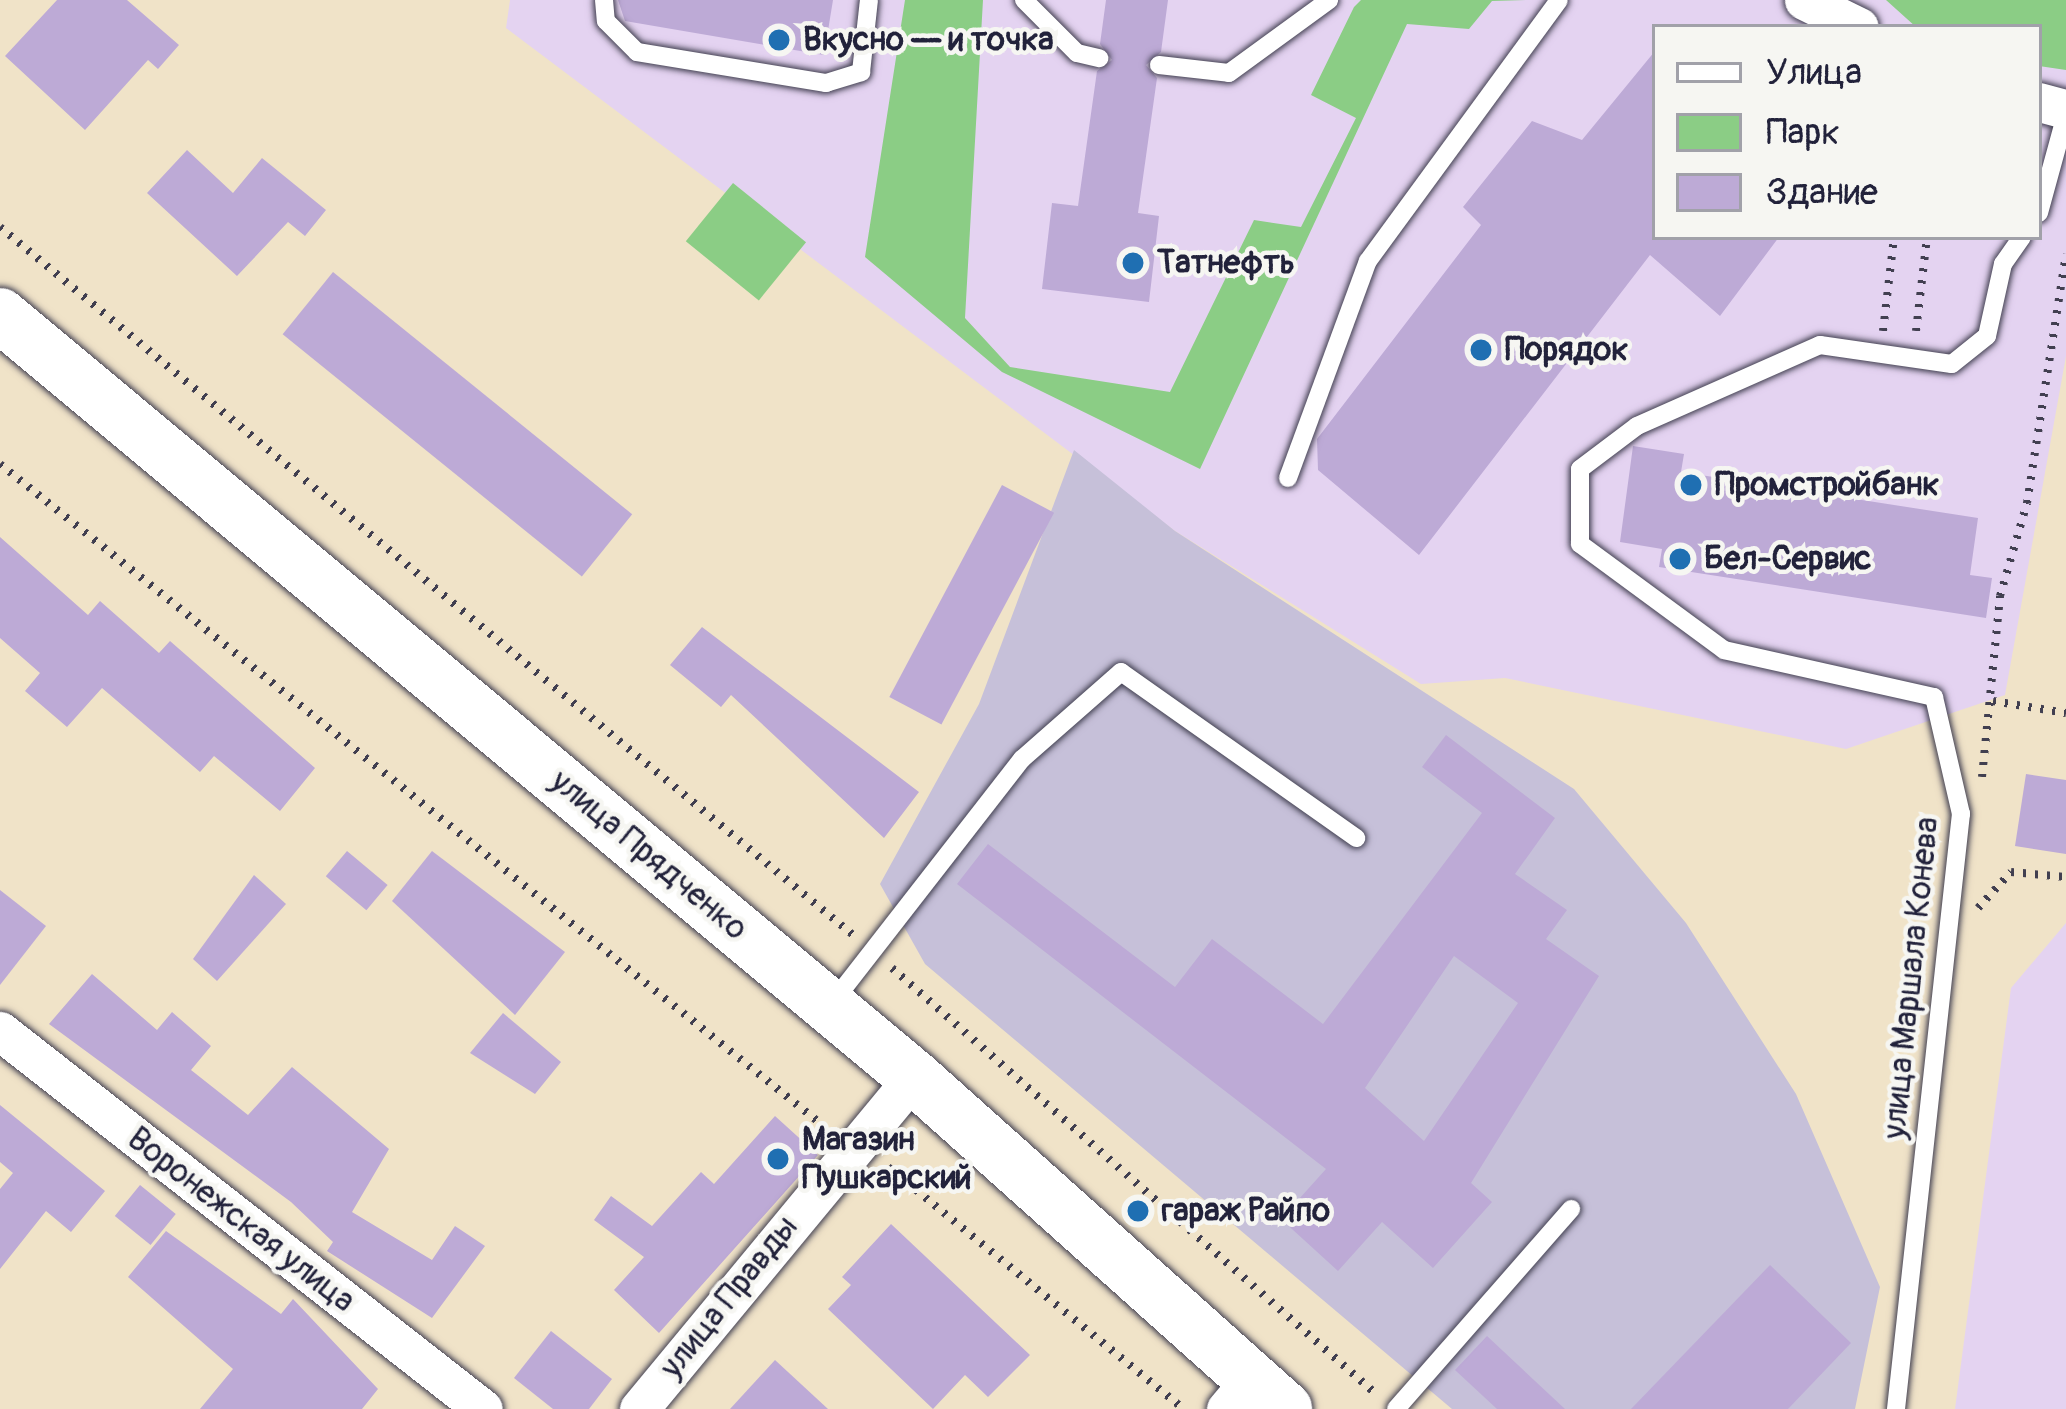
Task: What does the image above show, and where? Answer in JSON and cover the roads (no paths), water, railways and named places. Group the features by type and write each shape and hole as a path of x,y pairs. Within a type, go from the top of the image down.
{"main road":[{"name":"улица Прядченко","path":"0,315 914,1077 1254,1399"}],"street":[{"path":"1804,0 1852,24"},
{"name":"Воронежская улица","path":"0,1031 483,1409"},
{"name":"улица Правды","path":"639,1409 856,1140 914,1077"}],"lane":[{"path":"604,0 606,21 637,52 826,82 861,72 869,0"},
{"path":"1024,0 1077,53 1099,58"},
{"path":"1159,65 1229,73 1329,0"},
{"path":"1288,478 1368,261 1559,0"},
{"path":"2042,202 2066,112"},
{"name":"улица Маршала Конева","path":"1896,1409 1961,814 1934,697 1724,650 1580,544 1580,469 1755,367 1820,345 1952,364 1987,336 2003,264 2020,240"},
{"path":"829,1007 1022,759 1120,672 1356,838"},
{"path":"1394,1409 1570,1210"}],"place":[{"name":"Вкусно — и точка","path":"779,40"},
{"name":"Татнефть","path":"1133,263"},
{"name":"Порядок","path":"1481,350"},
{"name":"Промстройбанк","path":"1691,485"},
{"name":"Бел-Сервис","path":"1680,559"},
{"name":"Магазин Пушкарский","path":"778,1159"},
{"name":"гараж Райпо","path":"1138,1211"}]}
